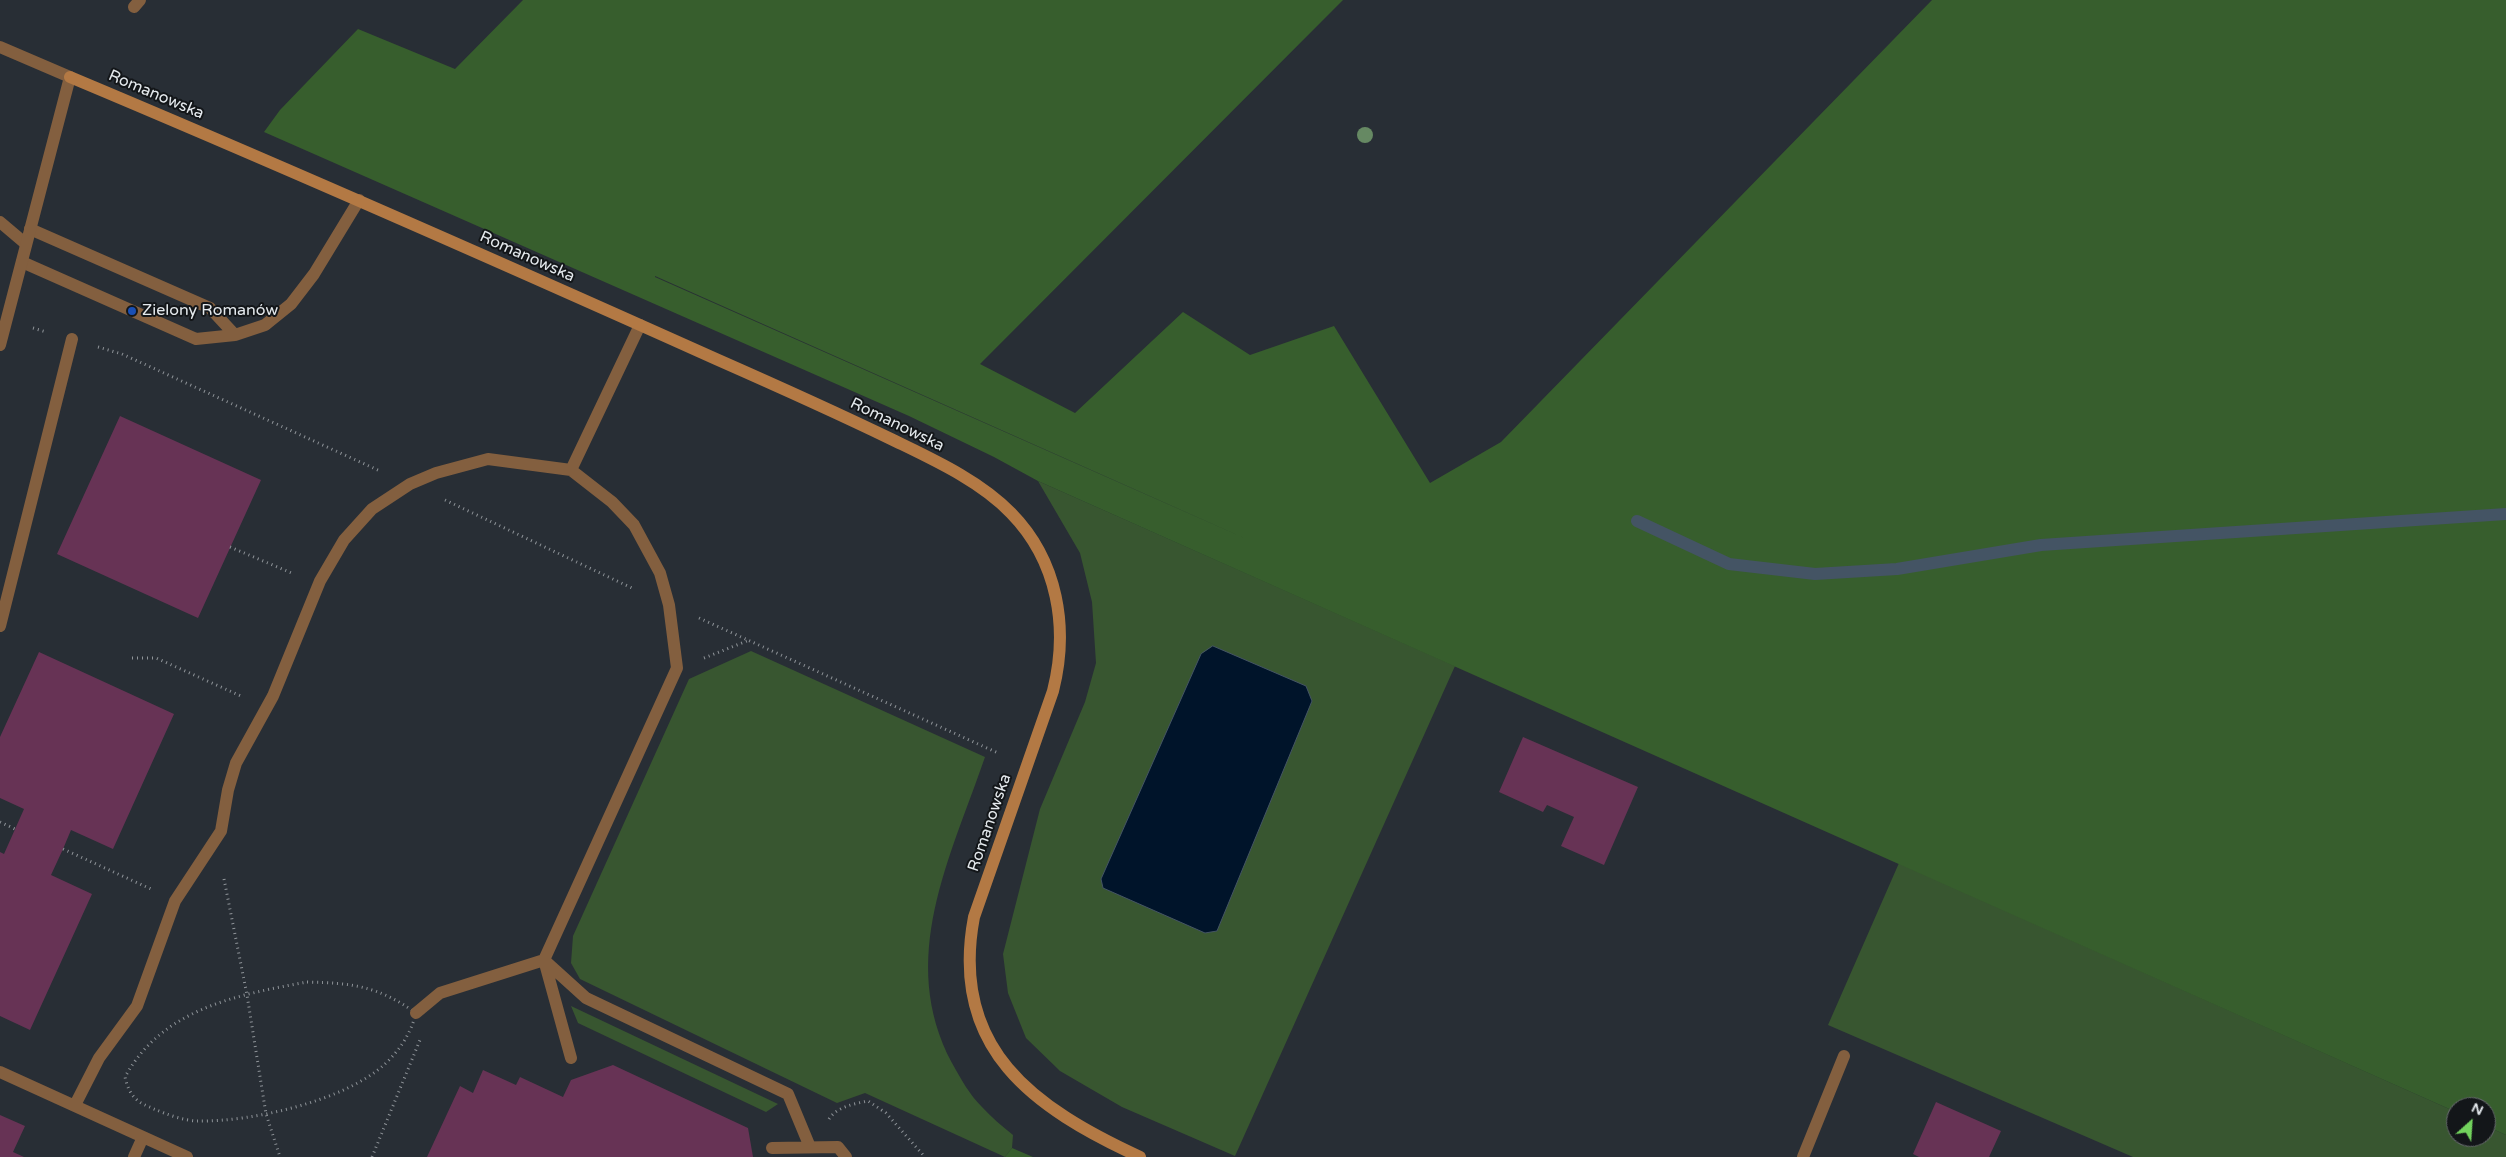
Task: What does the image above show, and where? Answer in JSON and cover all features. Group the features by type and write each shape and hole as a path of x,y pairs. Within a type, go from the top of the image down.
{"street":[{"name":"Romanowska","path":"0,47 359,200 865,426 939,463 998,501 1012,514 1036,546 1045,562 1060,617 1060,654 1053,691 974,917 969,953 975,1008 983,1027 1011,1074 1041,1101 1097,1136 1140,1157"},
{"path":"0,345 70,77"},
{"path":"22,262 196,339 235,335 265,325 291,304 314,274 359,200"},
{"path":"0,222 26,244"},
{"path":"30,229 210,308 235,335"},
{"path":"571,470 640,325"},
{"path":"0,626 72,339"},
{"path":"75,1105 99,1058 138,1006 175,901 221,831 228,790 236,763 267,708 319,584 344,540 372,509 410,484 429,475 488,459 571,470 612,502 634,525 660,573 669,605 677,668 544,960 570,1058"},
{"path":"416,1013 440,993 544,960"},
{"path":"544,960 586,998 788,1094 810,1147"},
{"path":"1803,1157 1844,1056"},
{"path":"0,1072 187,1157"},
{"path":"134,1157 143,1137"},
{"path":"772,1148 838,1148 846,1157"}],"path":[{"path":"38,329 122,354 410,484 669,605 998,753"},
{"path":"230,547 319,584"},
{"path":"677,668 748,640"},
{"path":"132,658 156,658 267,708"},
{"path":"0,822 15,829"},
{"path":"212,845 218,853 247,995 266,1114 280,1157"},
{"path":"63,849 175,901"},
{"path":"307,982 339,983 373,989 398,1000 416,1013 412,1029 384,1065 356,1084 308,1103 266,1114 196,1121 161,1112 138,1102 129,1092 125,1077 134,1059 153,1038 174,1023 204,1008 247,995 307,982"},
{"path":"372,1157 421,1038"},
{"path":"810,1147 832,1114 847,1106 868,1101 886,1113 925,1157"}],"green space":[{"path":"523,0 1343,0 980,364 1075,413 1183,312 1250,355 1334,326 1430,483 1501,442 1932,0 2506,0 2506,1135 2496,1130 2496,1097 2446,1097 2446,1108 1038,481 994,457 909,416 264,132 280,110 358,29 455,69","holes":["655,276 1251,541 655,277"]},
{"path":"1038,481 1455,666 1235,1156 1122,1107 1060,1071 1026,1038 1008,993 1003,954 1040,809 1085,702 1096,663 1092,602 1080,553"},
{"path":"751,651 985,757 957,833 935,909 929,947 929,986 936,1024 955,1069 977,1102 1013,1135 1012,1148 1005,1157 865,1093 837,1103 580,979 571,963 573,936 689,679"},
{"path":"1899,863 2446,1108 2446,1147 2496,1147 2496,1130 2506,1135 2506,1157 2133,1157 1828,1025"},
{"path":"571,1006 778,1104 766,1112 578,1023"},
{"path":"1012,1148 1033,1157 1005,1157"}],"water":[{"path":"1213,646 1306,686 1312,701 1217,931 1205,933 1103,888 1101,879 1201,654"}],"building":[{"path":"120,416 261,480 198,618 57,554"},
{"path":"39,652 174,714 113,849 71,830 51,875 92,894 30,1030 0,1016 0,852 4,854 24,809 0,798 0,737"},
{"path":"1523,737 1638,787 1604,865 1561,846 1574,817 1547,805 1543,812 1499,792"},
{"path":"613,1065 748,1128 753,1157 427,1157 460,1086 473,1093 483,1070 516,1085 520,1077 563,1097 571,1080"},
{"path":"1936,1102 2001,1131 1989,1157 1919,1157 1913,1154"},
{"path":"0,1115 25,1126 13,1152 24,1157 0,1157"}],"waterway":[{"path":"1637,521 1729,564 1815,574 1897,569 2041,545 2506,514"}],"place":[{"name":"Zielony Romanów","path":"132,311"}]}
